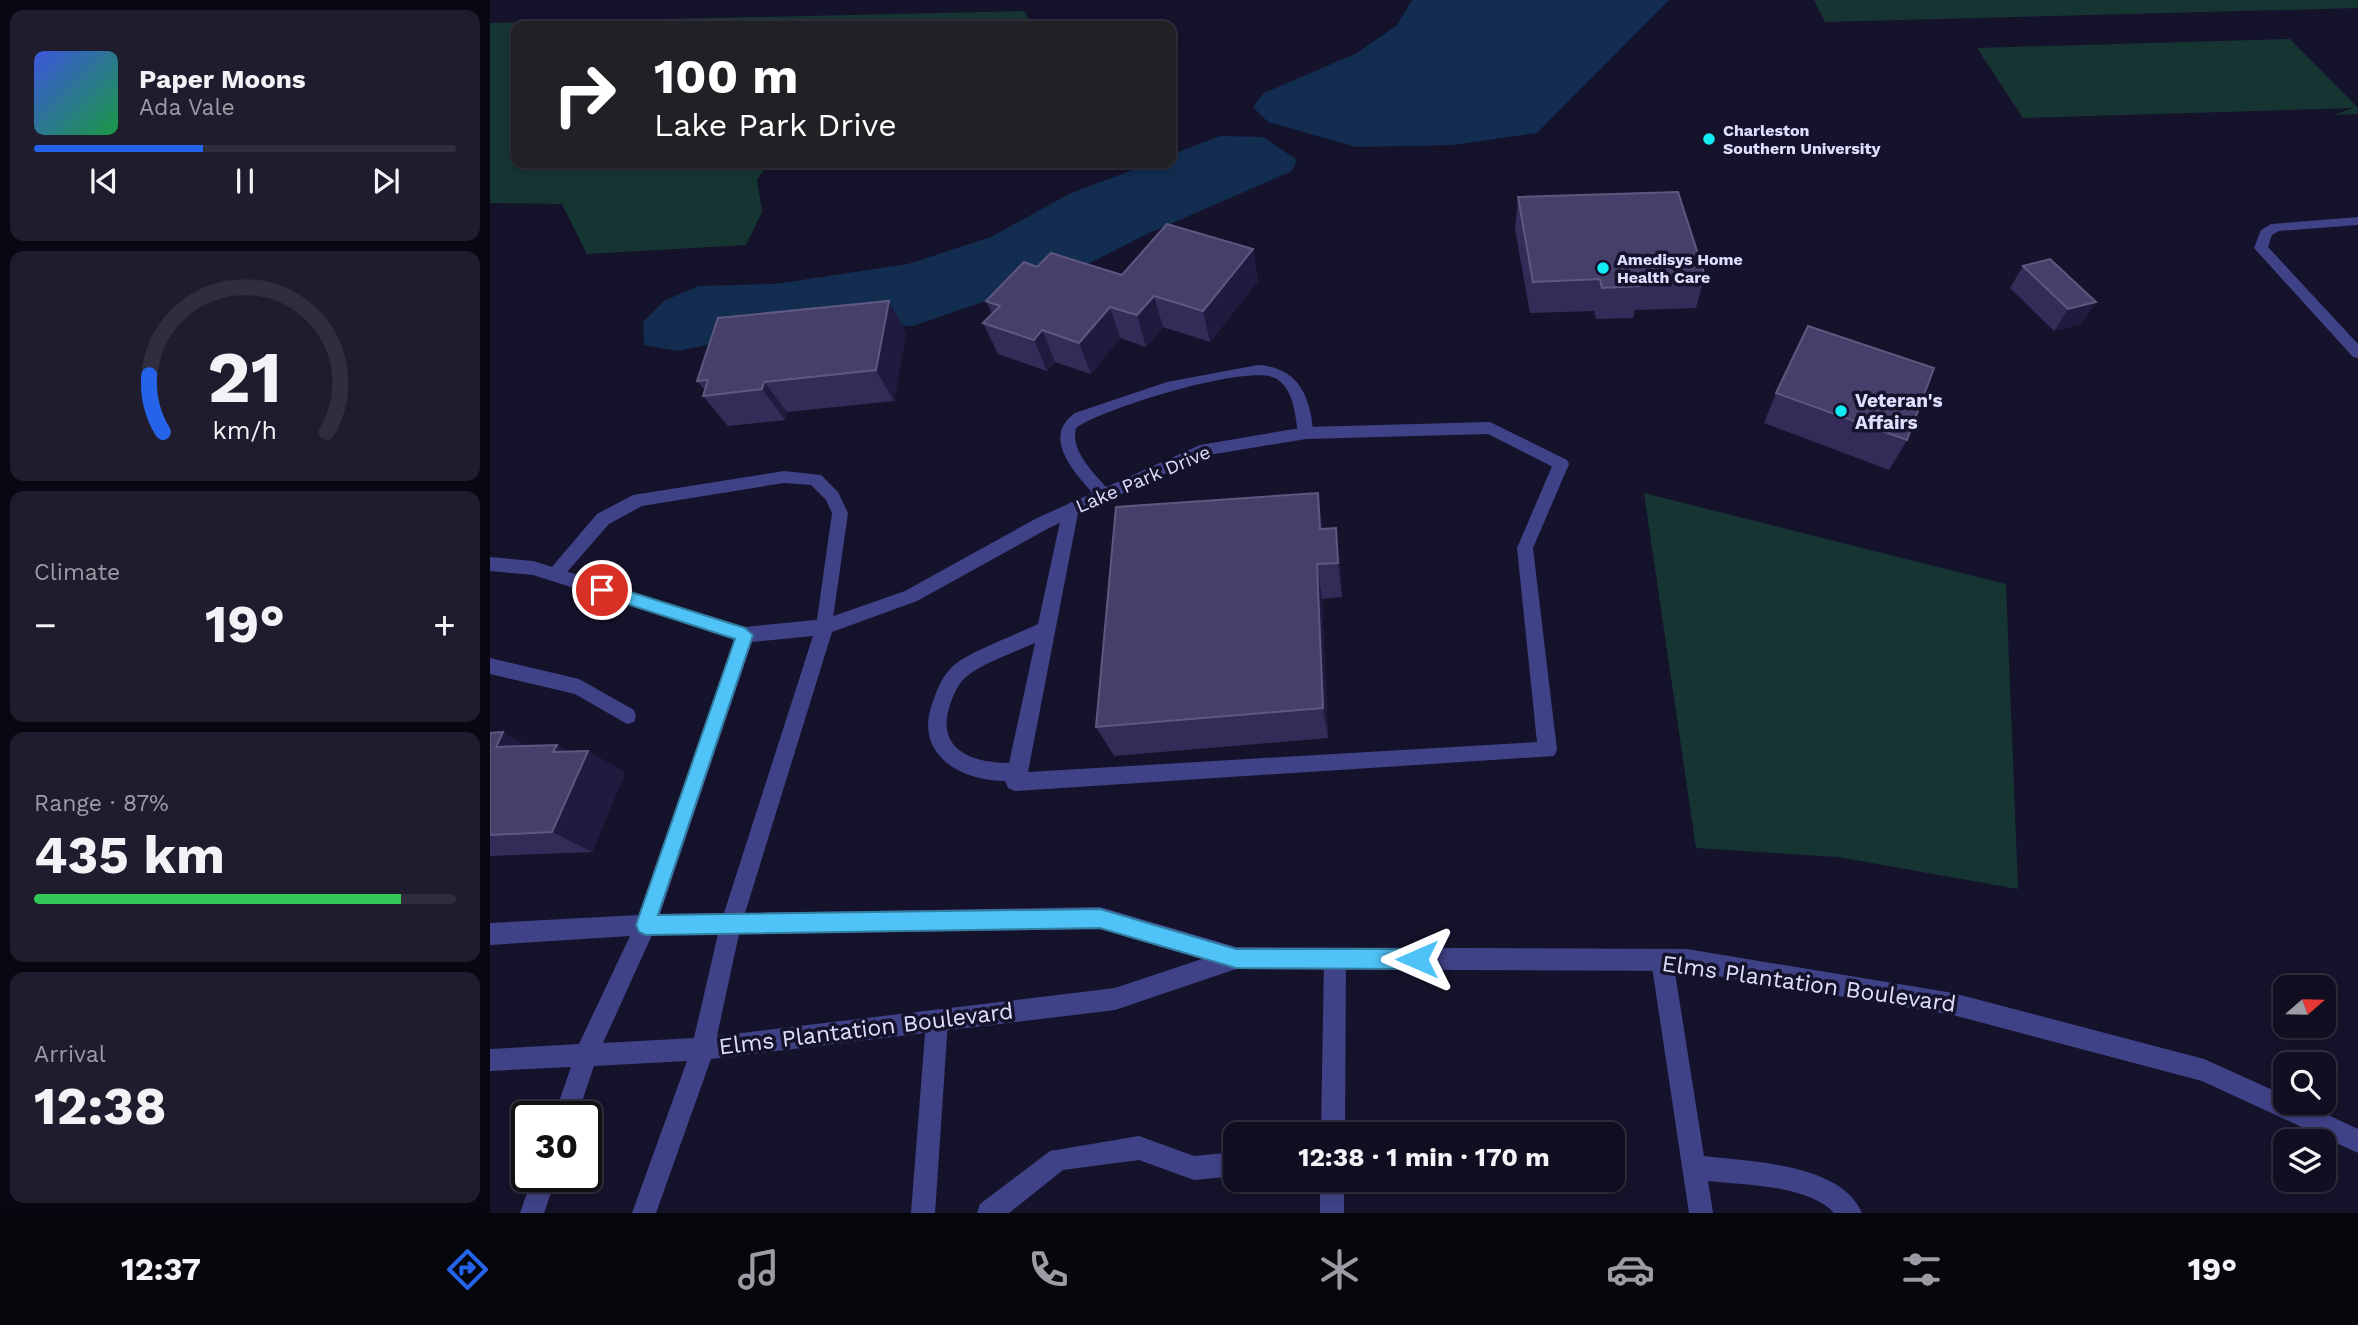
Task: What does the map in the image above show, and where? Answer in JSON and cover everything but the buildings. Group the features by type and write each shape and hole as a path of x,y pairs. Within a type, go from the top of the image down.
{"street":[{"path":"2358,221 2276,227 2266,233 2261,248 2358,353"},
{"path":"1102,493 1085,474 1070,449 1067,434 1069,424 1088,411 1209,377 1253,369 1272,371 1291,383 1301,400 1306,433"},
{"name":"Lake Park Drive","path":"490,564 533,568 745,635 825,627 911,596 1102,493 1200,451 1306,433 1490,428 1561,464 1525,548 1547,750 1015,782 1018,772"},
{"path":"554,575 603,519 639,500 784,477 815,479 832,496 840,513 825,627 732,923 703,1049 644,1213"},
{"path":"1047,628 961,670 947,686 935,722 940,743 960,762 984,772 1018,772 1071,509"},
{"path":"571,1101 587,1054 646,925 745,635"},
{"path":"490,666 579,687 627,716"},
{"name":"Elms Plantation Boulevard","path":"490,934 646,925 1100,918 1236,958 1687,960 1953,1003 2204,1070 2358,1141"},
{"name":"Elms Plantation Boulevard","path":"490,1060 703,1049 1115,999 1236,958"},
{"path":"1332,1122 1335,959"},
{"path":"1662,960 1701,1213"},
{"path":"923,1213 937,1021"},
{"path":"989,1213 1058,1158 1139,1148 1194,1168 1223,1165"},
{"path":"1694,1167 1796,1180 1835,1196 1850,1213"},
{"path":"532,1213 539,1192"},
{"path":"1332,1192 1332,1213"}],"green space":[{"path":"1814,0 2358,0 2358,8 1825,22"},
{"path":"1024,11 1030,21 579,21"},
{"path":"490,23 511,23 511,168 765,168 757,180 762,212 746,245 587,254 562,204 490,203"},
{"path":"2290,39 2358,108 2358,114 2334,115 2353,108 2023,118 1977,48"},
{"path":"1644,493 2006,584 2018,889 1838,857 1696,848"}],"water":[{"path":"1412,0 1669,0 1537,133 1453,145 1356,147 1268,122 1253,107 1264,93 1357,53 1397,25"},
{"path":"1220,136 1263,137 1297,160 1292,171 1147,234 1078,269 913,326 812,323 678,351 644,345 643,322 664,301 698,286 775,284 908,264 991,237 1069,194 1138,168 1176,168 1176,153"}],"place":[{"name":"Charleston Southern University","path":"1709,139"},
{"name":"Amedisys Home Health Care","path":"1603,268"},
{"name":"Veteran's Affairs","path":"1841,411"}],"route":[{"path":"602,590 745,635 646,925 1100,918 1236,958 1417,959"}]}
